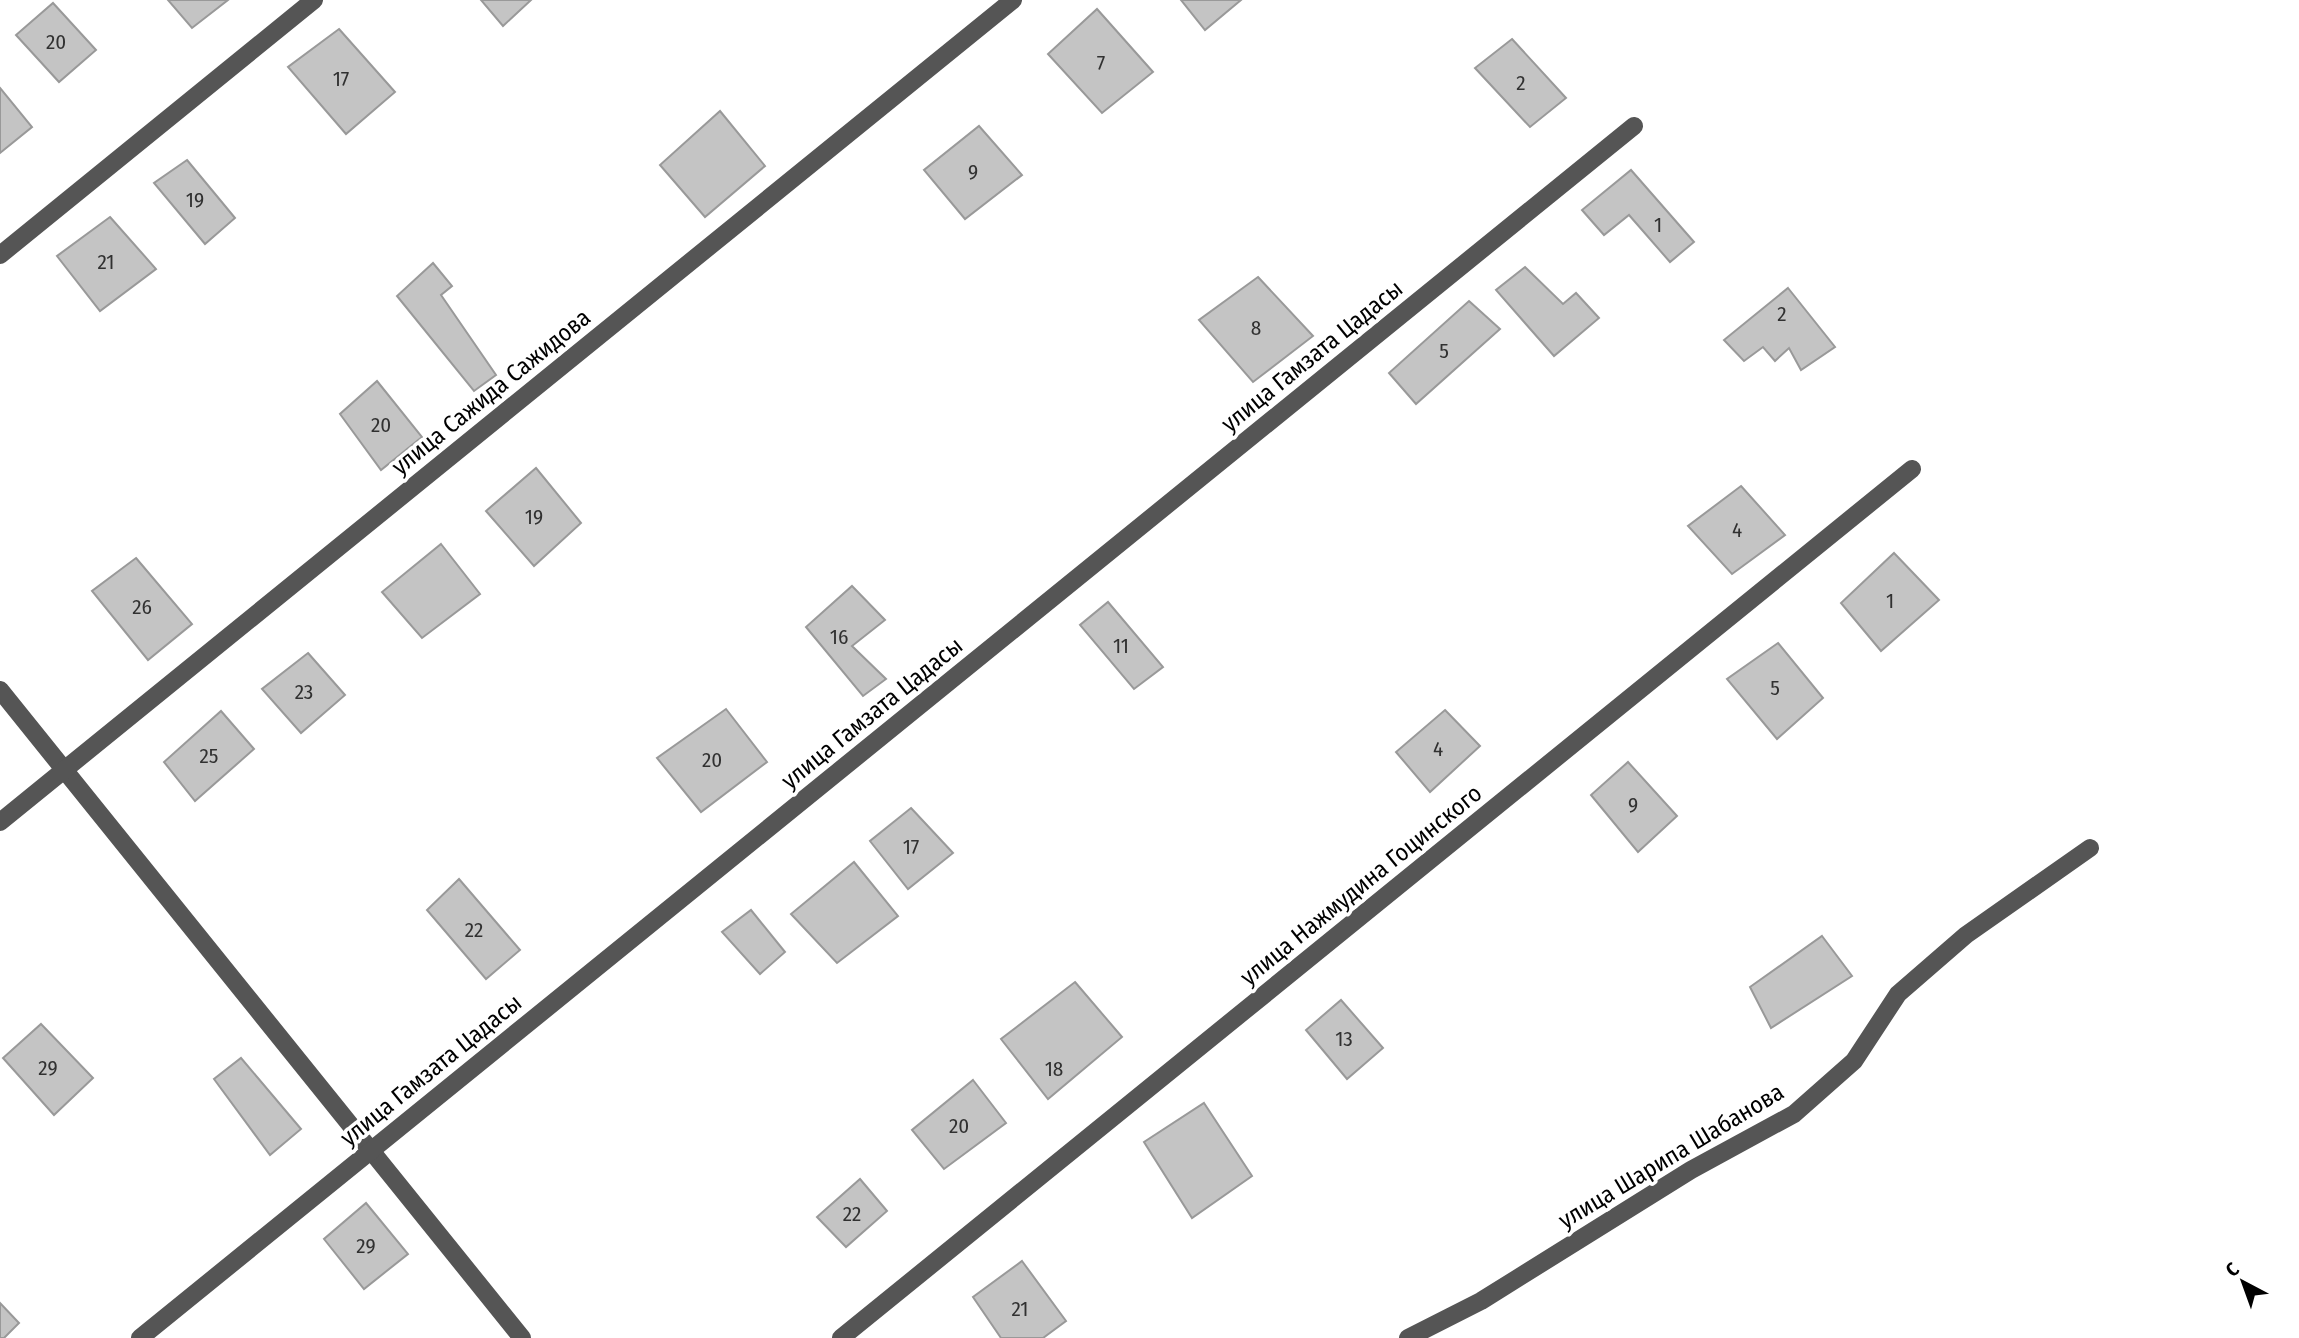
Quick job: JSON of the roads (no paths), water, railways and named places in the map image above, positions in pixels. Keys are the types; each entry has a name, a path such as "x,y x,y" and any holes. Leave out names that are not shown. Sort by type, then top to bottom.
{"street":[{"path":"0,255 314,0"},
{"name":"улица Сажида Сажидова","path":"0,822 1013,0"},
{"name":"улица Гамзата Цадасы","path":"140,1338 1634,126"},
{"name":"улица Нажмудина Гоцинского","path":"841,1338 1912,469"},
{"path":"0,690 522,1338"},
{"name":"улица Шарипа Шабанова","path":"1408,1338 1481,1301 1691,1170 1794,1114 1854,1061 1898,994 1966,935 2090,848"}]}
